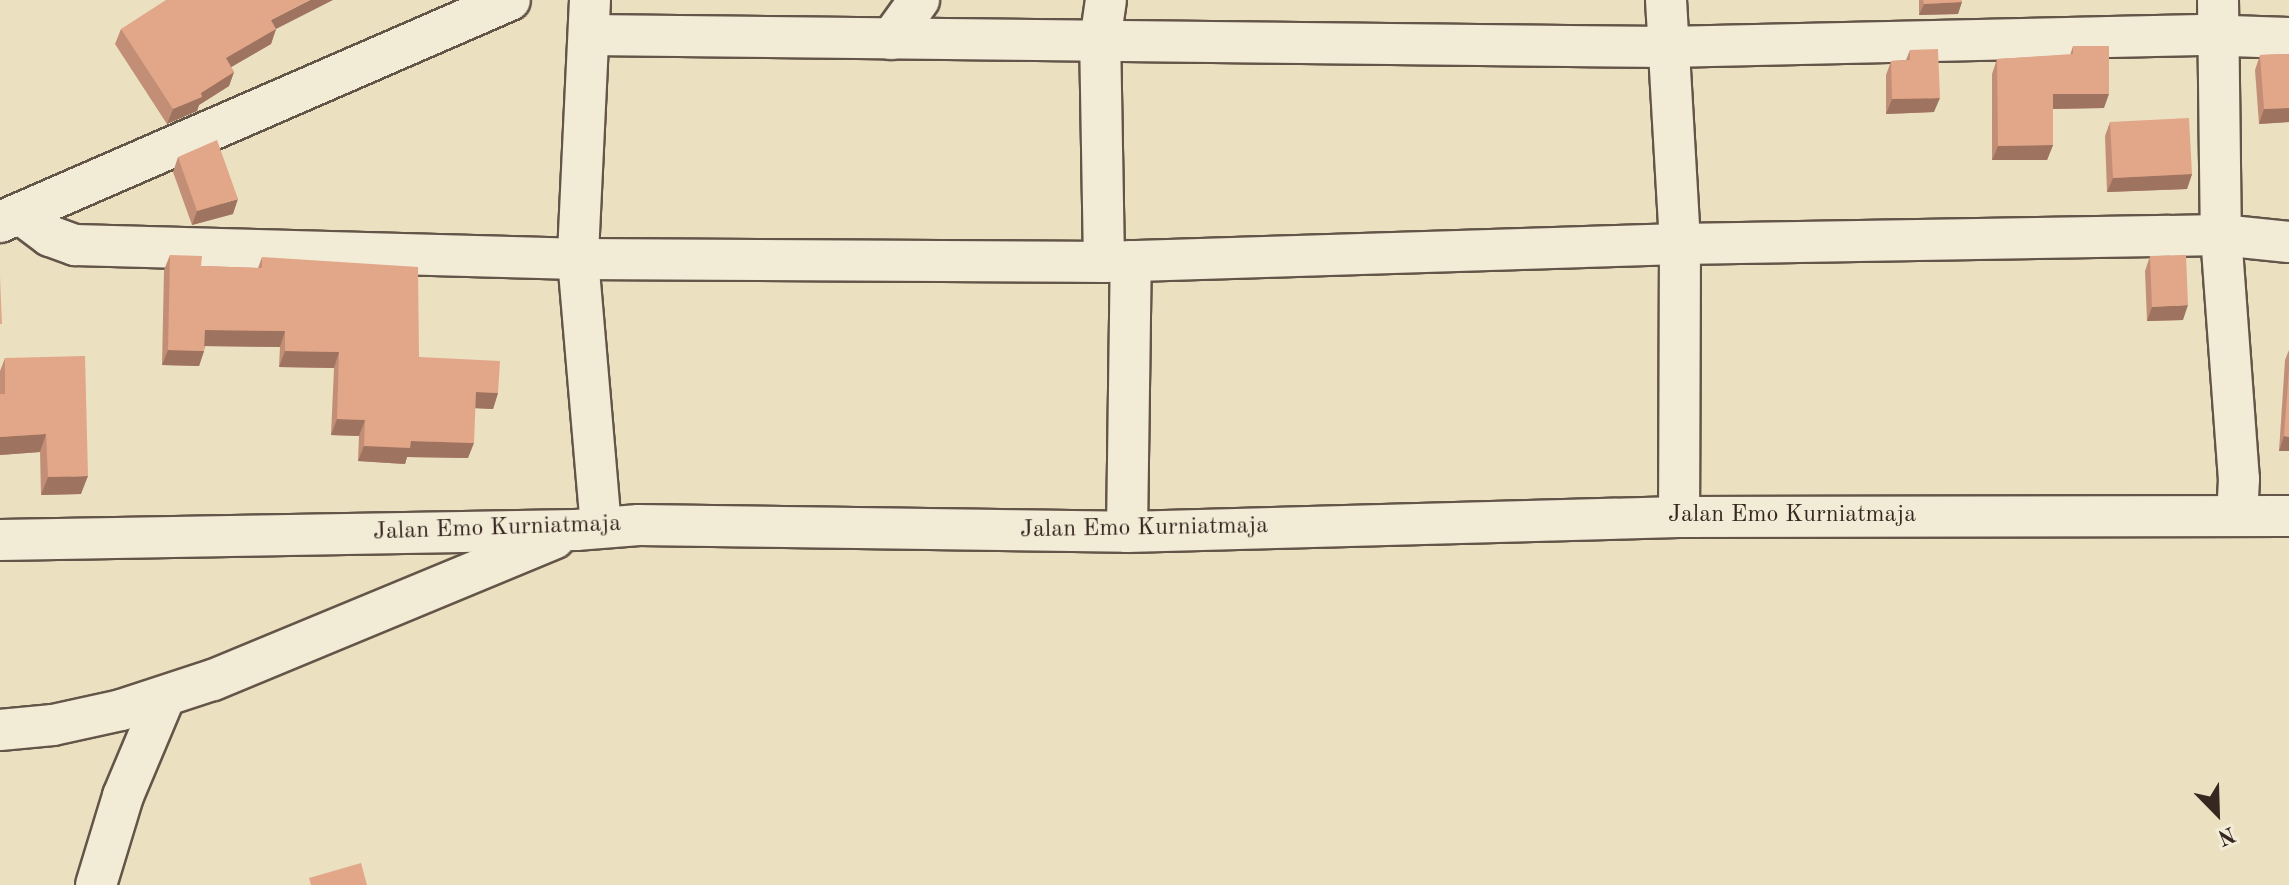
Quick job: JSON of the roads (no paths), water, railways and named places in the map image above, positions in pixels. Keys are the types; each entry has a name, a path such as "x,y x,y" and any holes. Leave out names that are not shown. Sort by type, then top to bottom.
{"street":[{"path":"11,218 456,10 510,0"},
{"path":"891,39 919,0"},
{"path":"1106,0 1100,41 1118,261 1127,532"},
{"path":"1666,0 1680,244 1679,517"},
{"path":"0,730 53,725 165,696 213,680 589,528 578,259 589,18 891,39 1667,47 2219,18 2289,38"},
{"path":"2219,18 2221,235 2239,479 2237,513"},
{"path":"11,218 75,245 578,259 1118,261 1680,244 2221,235 2289,242"},
{"name":"Jalan Emo Kurniatmaja","path":"0,540 639,525 1127,532 1679,517 2237,513 2289,516"},
{"path":"96,885 123,796 165,696"}]}
